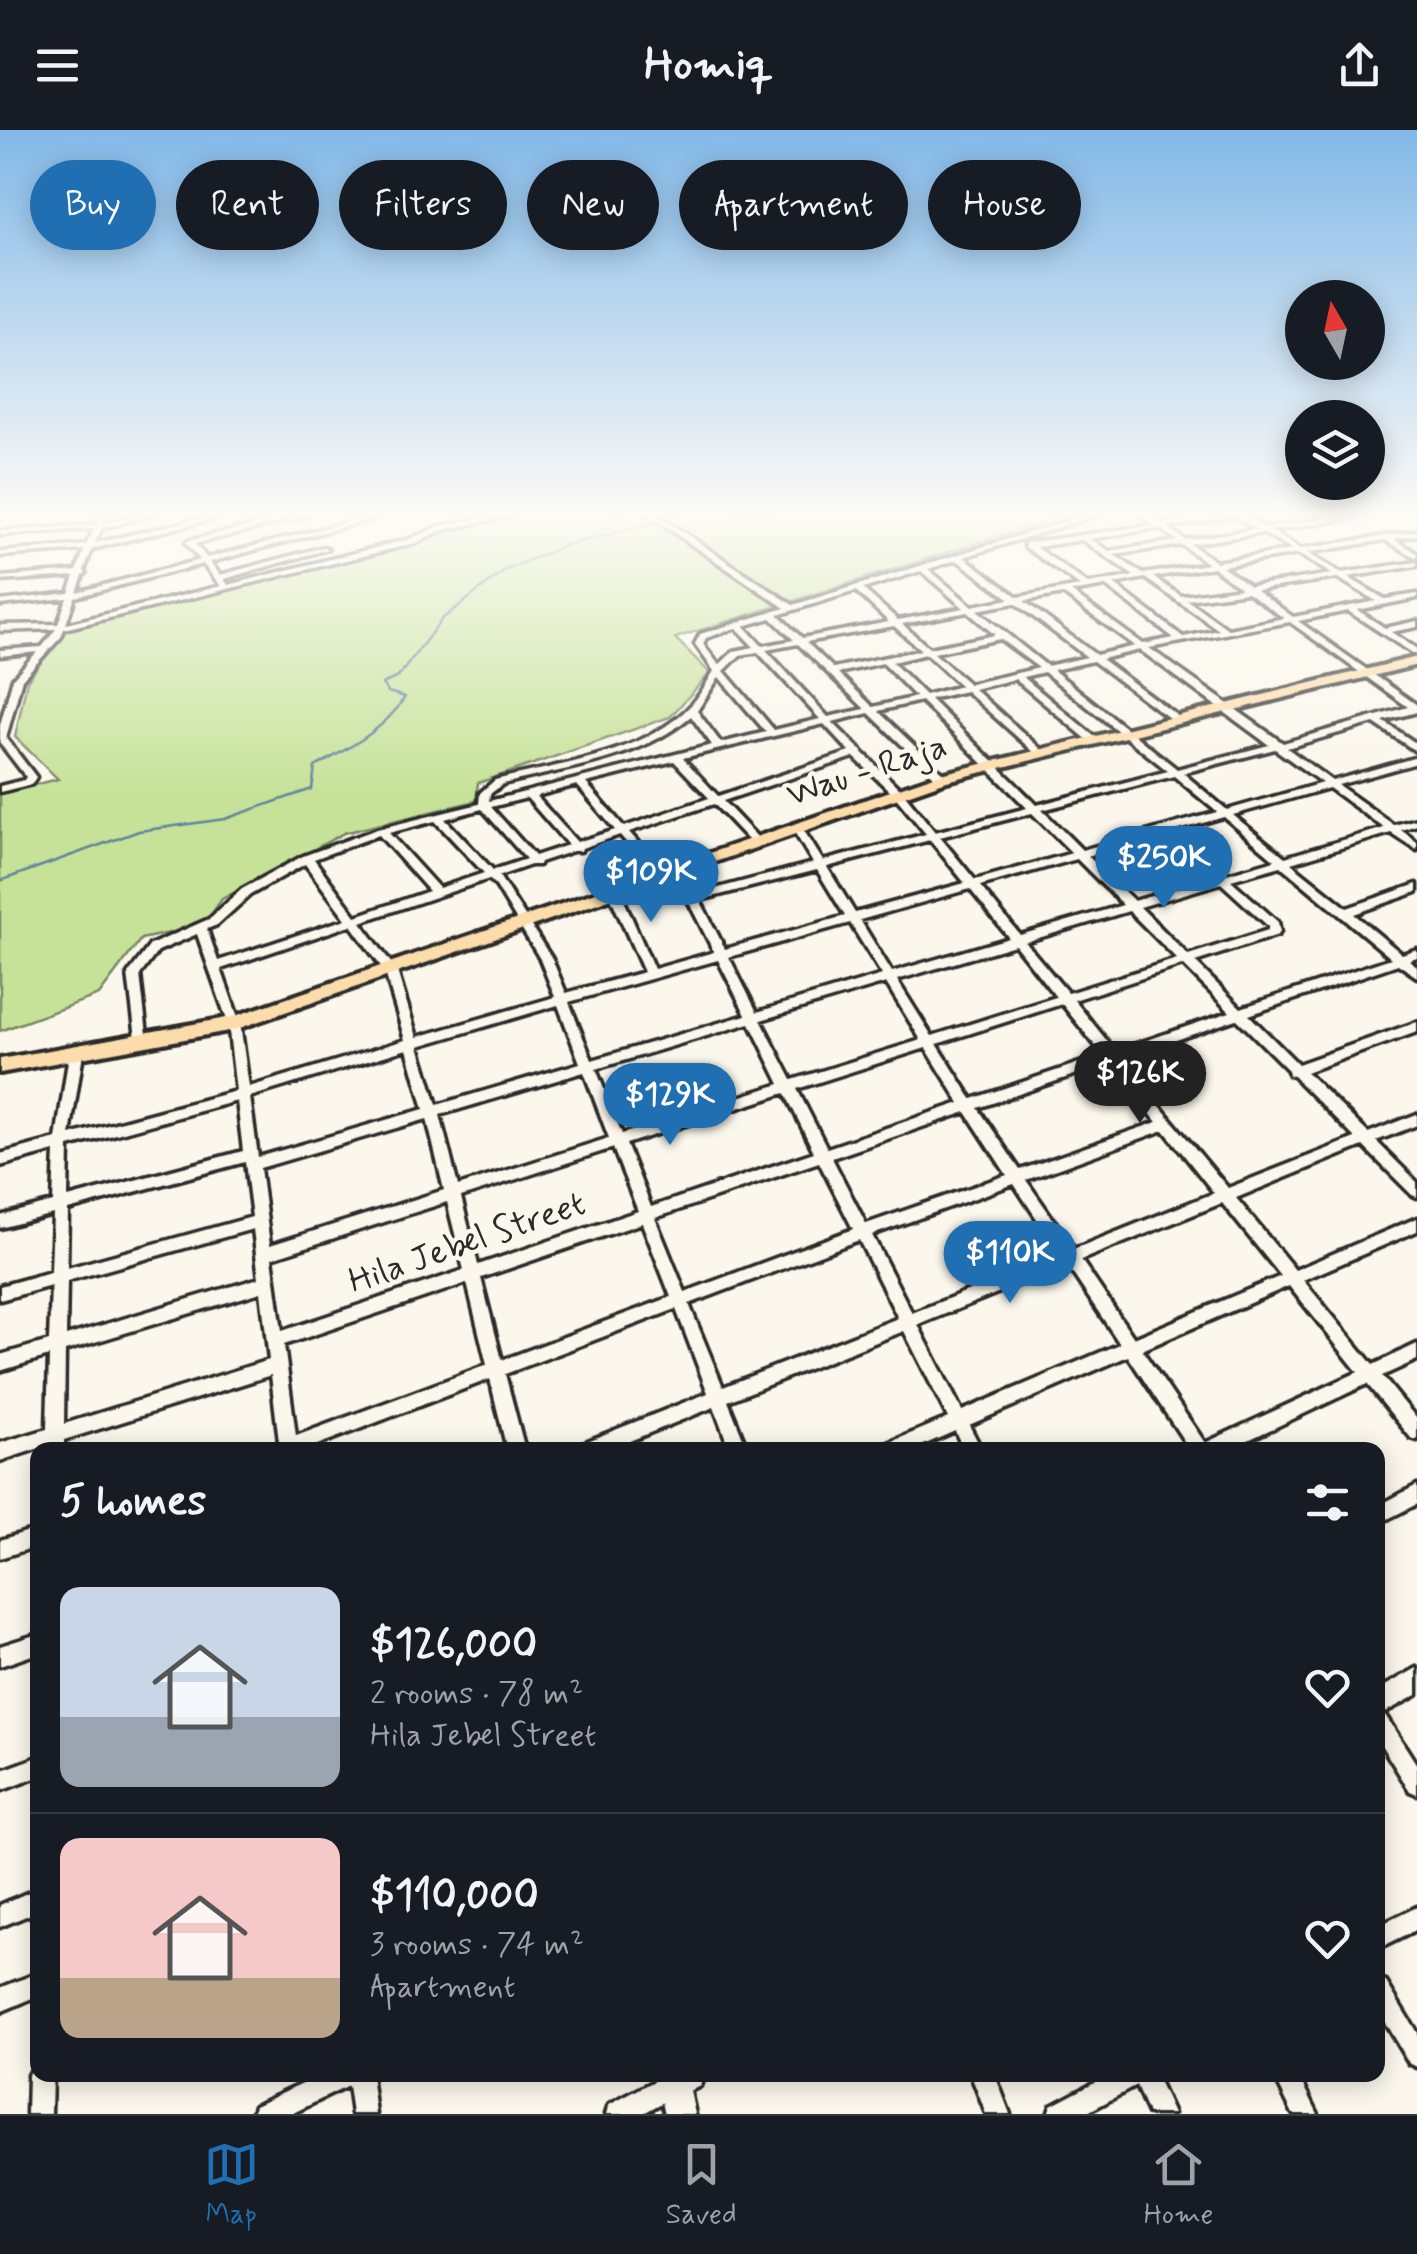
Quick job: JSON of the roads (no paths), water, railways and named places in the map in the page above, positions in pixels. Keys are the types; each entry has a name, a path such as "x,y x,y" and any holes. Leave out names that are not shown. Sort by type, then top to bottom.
{"main road":[{"name":"Wau - Raja","path":"0,1066 234,1023 942,778 1417,661"}],"street":[{"path":"0,789 28,782 31,774 0,738 18,678 58,635 69,608"},
{"path":"0,628 72,626 147,608"},
{"path":"772,734 698,640 790,608"},
{"path":"881,608 1039,752"},
{"path":"966,608 1125,730 1417,973"},
{"path":"534,863 484,805 485,793 499,782 614,751 675,724 692,711 719,671 738,652 989,608"},
{"path":"1027,608 1176,719"},
{"path":"1088,608 1417,847"},
{"path":"1140,608 1182,640"},
{"path":"1191,608 1227,632"},
{"path":"1271,608 1415,705"},
{"path":"142,1042 134,974 154,948 201,929 230,902 307,858 381,831 1093,658 1349,608 1417,653"},
{"path":"772,614 942,778"},
{"path":"738,624 856,753 898,792 1417,1432"},
{"path":"1384,631 1417,624"},
{"path":"834,671 1002,636"},
{"path":"0,652 44,650"},
{"path":"884,659 1417,1191"},
{"path":"1016,676 1092,739"},
{"path":"0,679 18,678"},
{"path":"695,898 1280,746 1376,720 1415,705"},
{"path":"692,711 718,747"},
{"path":"1376,720 1417,749"},
{"path":"214,966 493,877 856,753"},
{"path":"676,758 756,842"},
{"path":"0,1160 1417,760"},
{"path":"0,779 20,785"},
{"path":"580,782 660,875"},
{"path":"529,794 576,849"},
{"path":"437,817 493,877 527,924 563,1000 736,1442"},
{"path":"0,1222 432,1112 1417,822"},
{"path":"797,828 967,1103 1195,1442"},
{"path":"381,831 438,894"},
{"path":"307,858 392,971 432,1112 514,1442"},
{"path":"678,869 969,1442"},
{"path":"264,1254 1276,929 1222,878"},
{"path":"1345,913 1417,888"},
{"path":"614,891 651,975"},
{"path":"201,929 234,1023 285,1442"},
{"name":"Hila Jebel Street","path":"274,1341 1417,953"},
{"path":"1294,1072 1417,1027"},
{"path":"76,1054 62,1144 56,1442 278,1365"},
{"path":"606,1442 1417,1119"},
{"path":"305,1442 863,1232 1166,1124"},
{"path":"0,1293 259,1221"},
{"path":"910,1442 1417,1224"},
{"path":"0,1363 267,1283"},
{"path":"1225,1442 1417,1352"},
{"path":"0,1452 30,1447"},
{"path":"1385,1510 1417,1494"},
{"path":"0,1549 30,1540"},
{"path":"0,1656 30,1646"},
{"path":"1385,1700 1417,1681"},
{"path":"1385,1733 1417,1784"},
{"path":"0,1781 30,1770"},
{"path":"0,1916 30,1903"},
{"path":"1385,1934 1417,1918"},
{"path":"0,2000 30,1987"},
{"path":"1385,2002 1417,2055"},
{"path":"38,2114 40,2082"},
{"path":"264,2114 331,2082"},
{"path":"361,2082 364,2114"},
{"path":"985,2082 998,2114"},
{"path":"1060,2114 1119,2082"},
{"path":"1146,2082 1161,2114"},
{"path":"1290,2082 1306,2114"},
{"path":"618,2114 678,2087"}],"waterway":[{"path":"0,881 139,831 225,819 312,789 315,767 376,729 396,709 405,697 388,692 382,684 398,677 442,619 457,608"}]}
